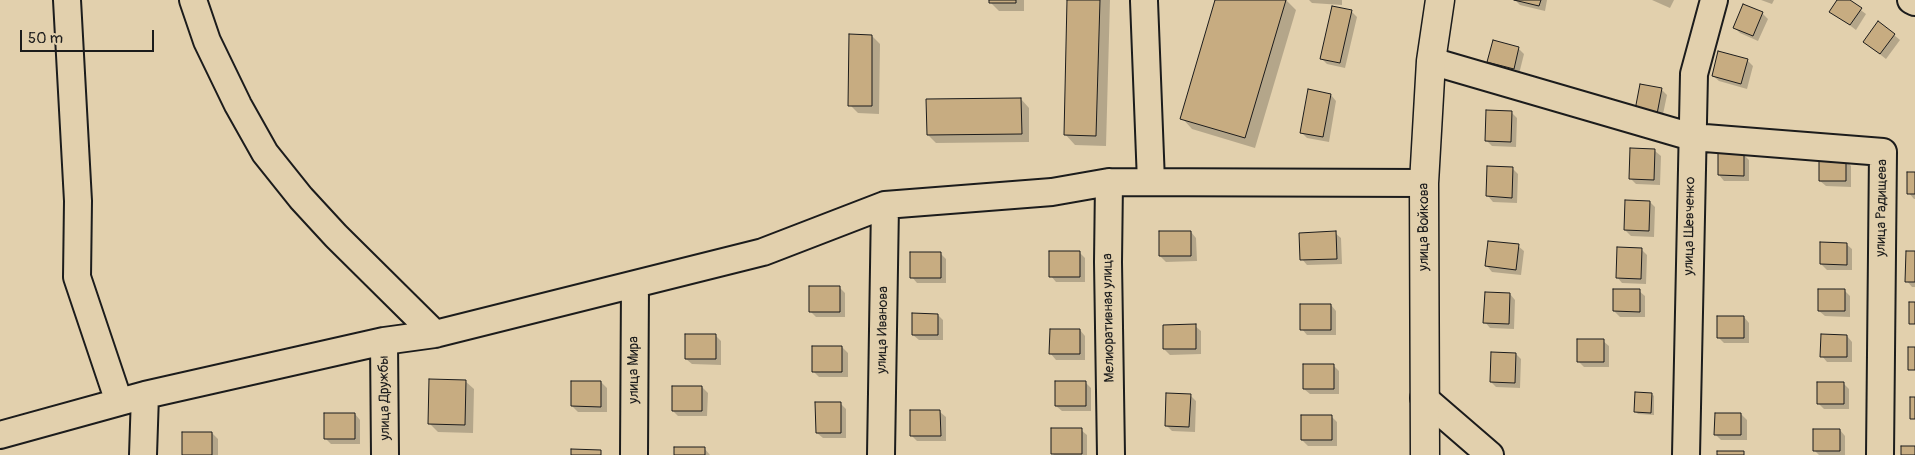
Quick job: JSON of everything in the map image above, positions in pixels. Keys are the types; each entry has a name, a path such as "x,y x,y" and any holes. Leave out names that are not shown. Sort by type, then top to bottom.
{"main road":[{"name":"улица Войкова","path":"1425,455 1424,183 1431,61 1440,0"}],"street":[{"path":"67,0 78,201 77,276 119,402"},
{"path":"193,0 207,41 222,73 265,153 324,224 435,334"},
{"name":"улица Шевченко","path":"1686,455 1694,74 1714,0"},
{"path":"1911,0 1915,2"},
{"path":"1144,1 1151,182"},
{"path":"1431,61 1692,137"},
{"name":"улица Радищева","path":"1692,137 1883,152 1880,455"},
{"path":"0,436 145,395 384,341 435,334 763,252 885,206 1052,192 1109,182 1424,183"},
{"name":"Мелиоративная улица","path":"1109,182 1108,262 1111,455"},
{"name":"улица Иванова","path":"881,455 885,206"},
{"name":"улица Мира","path":"634,285 634,455"},
{"name":"улица Дружбы","path":"384,341 385,455"},
{"path":"143,455 145,395"},
{"path":"1424,398 1490,455"}],"building":[{"path":"989,0 1016,0 1016,3 989,3"},
{"path":"1067,0 1100,0 1096,136 1064,135"},
{"path":"1215,0 1286,0 1245,138 1180,119"},
{"path":"1514,0 1541,0 1539,6"},
{"path":"1837,0 1850,0 1862,8 1850,25 1829,12"},
{"path":"1743,4 1763,12 1753,36 1733,28"},
{"path":"1332,6 1352,10 1340,63 1320,59"},
{"path":"1878,21 1895,34 1880,54 1863,42"},
{"path":"849,34 872,35 872,106 848,106"},
{"path":"1493,40 1519,47 1514,69 1487,62"},
{"path":"1718,51 1748,59 1741,84 1712,76"},
{"path":"1640,84 1662,88 1657,114 1635,110"},
{"path":"1308,89 1331,94 1323,137 1300,133"},
{"path":"1021,98 1022,134 927,135 926,99"},
{"path":"1486,110 1512,111 1511,142 1485,141"},
{"path":"1630,148 1655,149 1654,180 1629,179"},
{"path":"1718,153 1744,153 1744,176 1718,175"},
{"path":"1819,159 1846,159 1846,181 1819,181"},
{"path":"1487,166 1513,167 1512,198 1486,196"},
{"path":"1907,172 1915,172 1915,194 1907,194"},
{"path":"1625,200 1650,201 1649,231 1624,230"},
{"path":"1159,231 1191,231 1191,256 1159,256"},
{"path":"1336,231 1337,259 1300,260 1299,233"},
{"path":"1488,241 1519,244 1516,270 1485,266"},
{"path":"1820,242 1847,243 1847,265 1820,264"},
{"path":"1617,247 1642,248 1641,279 1616,278"},
{"path":"1049,251 1080,251 1080,277 1049,277"},
{"path":"1906,251 1915,251 1915,282 1905,282"},
{"path":"910,252 941,252 941,278 910,278"},
{"path":"809,286 840,286 840,312 809,312"},
{"path":"1613,289 1640,289 1640,312 1613,311"},
{"path":"1818,289 1845,289 1845,311 1818,311"},
{"path":"1485,292 1510,293 1509,324 1483,323"},
{"path":"1909,302 1915,302 1915,324 1909,324"},
{"path":"1300,304 1331,304 1331,330 1300,330"},
{"path":"912,313 938,314 938,335 912,335"},
{"path":"1717,316 1744,316 1744,338 1717,338"},
{"path":"1196,324 1196,349 1163,349 1163,325"},
{"path":"1050,329 1080,329 1080,354 1049,354"},
{"path":"685,334 716,334 716,359 685,359"},
{"path":"1821,334 1847,335 1847,357 1820,357"},
{"path":"1577,339 1604,339 1604,362 1577,362"},
{"path":"812,346 842,346 842,372 812,372"},
{"path":"1908,347 1915,347 1915,370 1908,370"},
{"path":"1491,352 1516,353 1515,383 1490,382"},
{"path":"1303,364 1334,364 1334,389 1303,389"},
{"path":"429,379 466,380 465,425 428,424"},
{"path":"571,381 601,381 601,407 571,406"},
{"path":"1055,381 1086,381 1086,406 1055,406"},
{"path":"1817,382 1844,382 1844,404 1817,404"},
{"path":"672,386 702,386 702,411 672,411"},
{"path":"1635,392 1652,393 1651,413 1634,412"},
{"path":"1166,393 1191,394 1189,427 1165,426"},
{"path":"1910,397 1915,397 1915,419 1910,419"},
{"path":"815,402 841,402 841,433 816,433"},
{"path":"910,410 940,410 941,436 910,436"},
{"path":"324,413 355,413 355,439 324,439"},
{"path":"1715,413 1741,413 1741,435 1714,435"},
{"path":"1301,415 1332,415 1332,440 1301,440"},
{"path":"1051,428 1082,428 1082,454 1051,454"},
{"path":"1813,429 1840,429 1840,451 1813,451"},
{"path":"182,432 212,432 212,455 182,455"},
{"path":"1901,446 1915,446 1915,455 1901,455"},
{"path":"674,447 705,447 705,455 674,455"},
{"path":"571,449 601,450 601,455 571,455"},
{"path":"1717,451 1744,451 1744,455 1717,455"}]}
